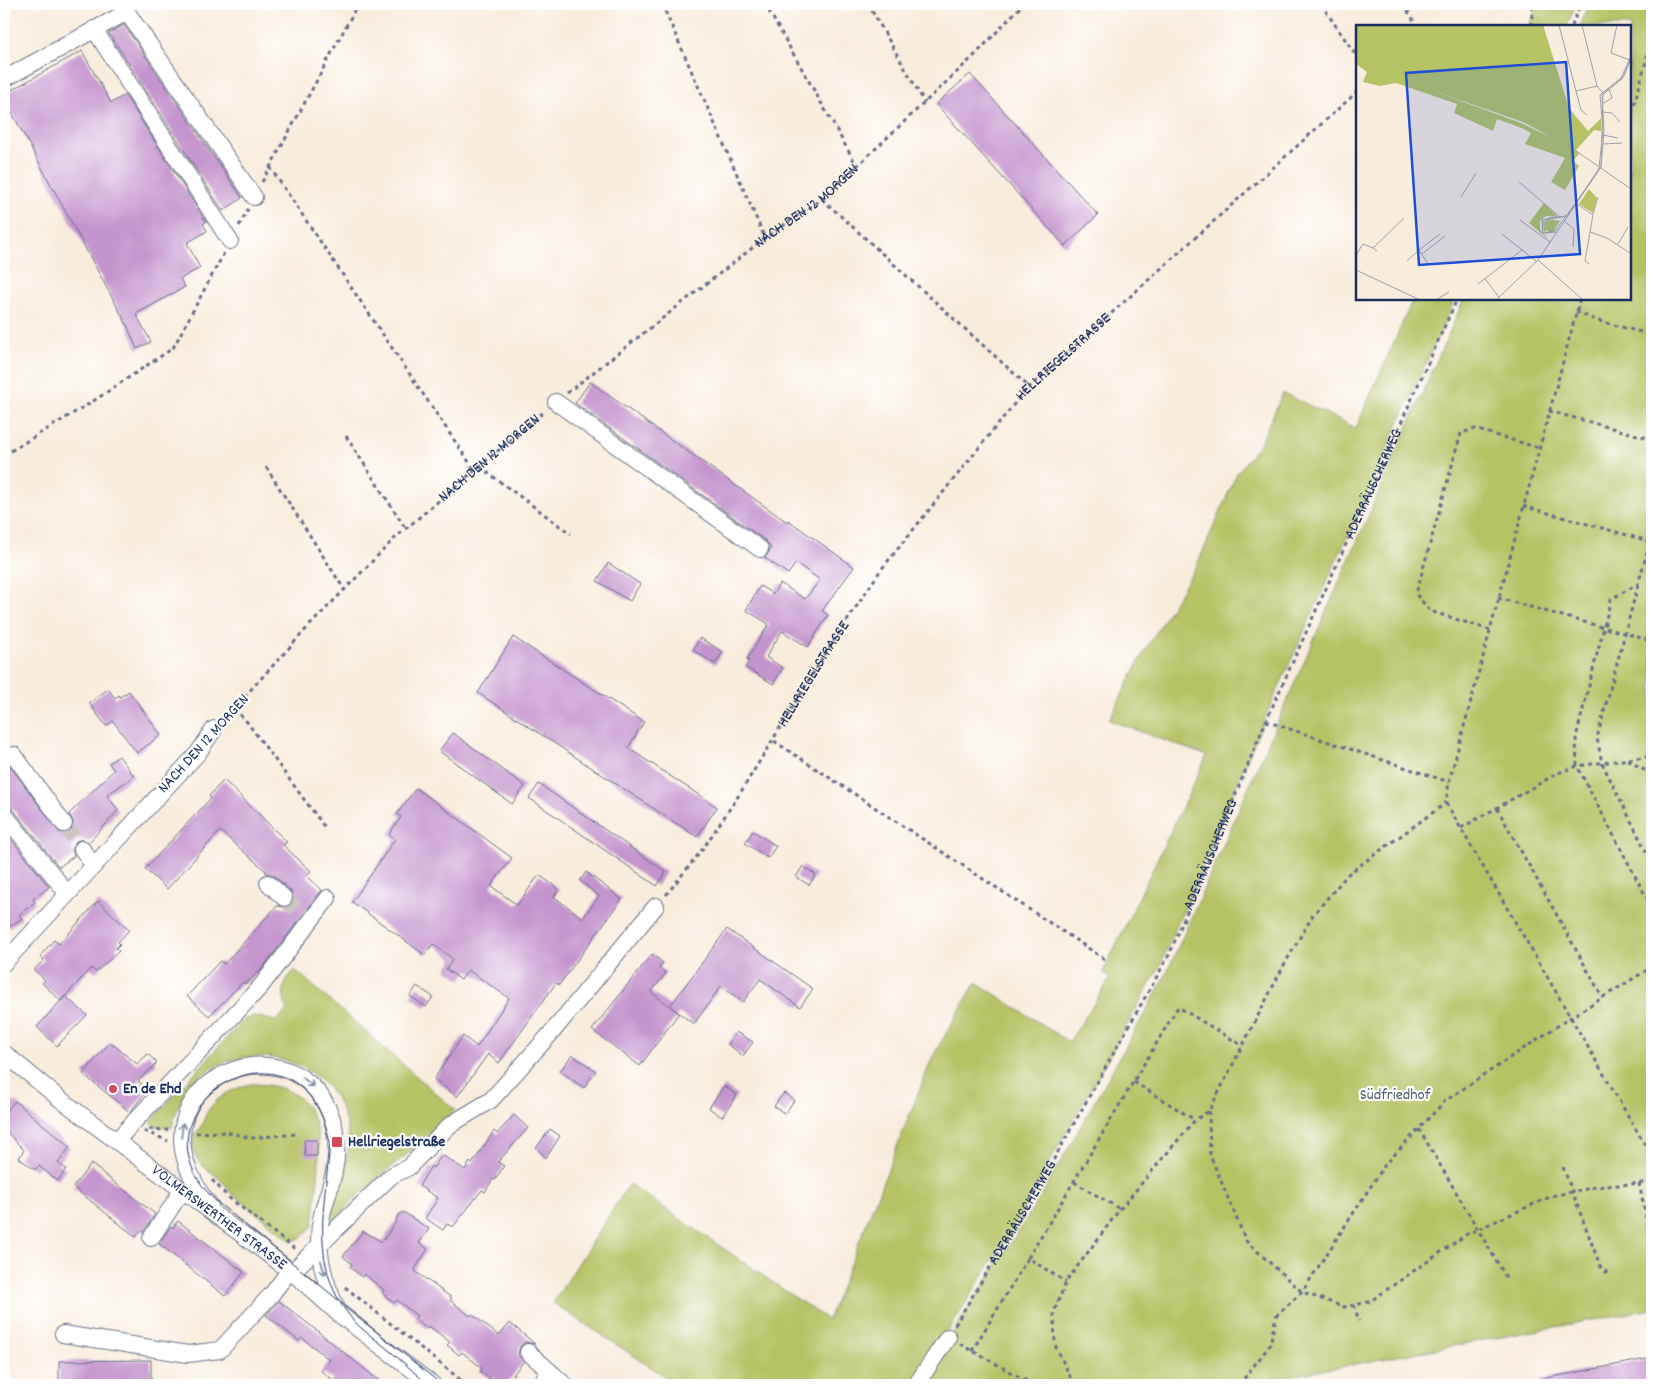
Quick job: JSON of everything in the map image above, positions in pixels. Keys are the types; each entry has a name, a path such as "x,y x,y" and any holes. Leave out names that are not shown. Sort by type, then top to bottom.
{"street":[{"path":"4,79 94,29 124,8 254,197"},
{"path":"94,29 230,241"},
{"path":"556,402 760,549"},
{"name":"NACH DEN 12 MORGEN","path":"4,963 92,865 198,753 214,729"},
{"path":"14,755 64,824"},
{"path":"4,814 67,893"},
{"path":"82,849 92,865"},
{"path":"268,883 284,898"},
{"path":"116,1141 260,986 308,920 328,898"},
{"path":"63,1334 188,1354 220,1350 291,1271 391,1176 409,1167 450,1125 491,1100 553,1032 656,906"},
{"name":"VOLMERSWERTHER STRASSE","path":"4,1053 116,1141 291,1271 340,1315 433,1385"},
{"path":"234,1229 202,1198 186,1165 181,1142 177,1137 190,1104 202,1089 230,1072 246,1067 275,1067 299,1075 319,1093 331,1114 335,1126 336,1153 334,1173 320,1218 319,1244 320,1261 340,1315"},
{"path":"151,1238 182,1191"},
{"path":"916,1385 948,1337"},
{"path":"528,1352 565,1385"},
{"path":"540,1385 550,1372"}],"path":[{"path":"4,455 92,402 173,348 358,4"},
{"path":"662,4 764,238"},
{"path":"765,4 857,166"},
{"path":"868,4 925,103"},
{"name":"NACH DEN 12 MORGEN","path":"214,729 344,589 406,529 556,402 764,238 822,199 975,55 1023,4"},
{"path":"1321,4 1356,56"},
{"path":"1402,4 1413,19 1414,25"},
{"path":"1532,4 1532,25"},
{"path":"1572,25 1580,4"},
{"path":"1631,116 1652,39"},
{"name":"HELLRIEGELSTRASSE","path":"656,906 702,850 774,741 825,654 880,572 1029,388 1356,93"},
{"path":"270,167 475,471"},
{"path":"822,199 1029,388"},
{"name":"ADERRÄUSCHERWEG","path":"948,1337 1038,1189 1169,955 1266,721 1458,300"},
{"path":"1580,300 1538,448 1449,782 1446,803 1652,1157"},
{"path":"1576,312 1599,321 1652,336"},
{"path":"1549,411 1652,440"},
{"path":"1490,630 1430,611 1416,594 1461,433 1475,429 1538,448"},
{"path":"346,436 406,529"},
{"path":"480,466 570,534"},
{"path":"266,468 344,589"},
{"path":"1523,506 1652,542"},
{"path":"1652,536 1597,738 1602,763 1652,863"},
{"path":"1638,584 1612,599 1576,736 1577,766 1652,908"},
{"path":"1498,598 1652,641"},
{"path":"234,709 247,722 326,829"},
{"path":"1266,721 1449,782"},
{"path":"774,741 1106,960"},
{"path":"1461,828 1558,773 1577,766 1652,756"},
{"path":"1628,760 1652,775"},
{"path":"1446,803 1348,874 1313,915 1284,965 1209,1111 1210,1155 1246,1241 1302,1292 1344,1307 1370,1302 1468,1234 1552,1196 1596,1187 1652,1182"},
{"path":"1497,808 1603,998"},
{"path":"1239,1385 1270,1345 1276,1316 1302,1292 1384,1166 1444,1101 1571,1017 1652,967"},
{"path":"972,1352 1178,1008 1243,1046"},
{"path":"1134,1082 1195,1120"},
{"path":"1074,1385 1055,1345 1054,1312 1066,1282 1120,1209 1195,1120 1209,1111"},
{"path":"177,1137 155,1128 144,1131 177,1137 226,1132 251,1138 296,1134"},
{"path":"1419,1129 1507,1279"},
{"path":"1563,1167 1601,1268 1610,1275"},
{"path":"210,1178 228,1197 301,1254"},
{"path":"1074,1182 1120,1209"},
{"path":"1639,1183 1650,1237"},
{"path":"1028,1258 1066,1282"},
{"path":"339,1283 467,1385"},
{"path":"1354,1305 1359,1321"},
{"path":"948,1337 1034,1385"}],"green space":[{"path":"1538,4 1576,4 1567,25 1529,25"},
{"name":"Südfriedhof","path":"1590,4 1652,4 1652,1309 1253,1383 1253,1385 919,1385 1043,1193 1165,977 1464,300 1631,300 1631,25 1580,25"},
{"path":"1413,300 1455,300 1264,720 1160,966 1014,1225 946,1335 911,1385 678,1385 553,1303 629,1184 828,1320 933,1056 976,982 1069,1042 1110,979 1103,972 1207,756 1109,720 1144,652 1197,565 1237,473 1260,444 1283,393 1356,428"},
{"path":"295,970 455,1110 412,1150 354,1199 328,1227 346,1162 348,1136 346,1123 333,1094 311,1073 285,1060 256,1056 228,1061 202,1075 183,1097 172,1128 154,1126 150,1122 243,1020 254,1016 276,1021 287,1010 283,993 285,983"},
{"path":"250,1084 279,1087 299,1097 311,1113 317,1132 319,1155 318,1179 313,1226 299,1239 291,1241 230,1192 225,1184 198,1161 194,1154 192,1145 194,1134 203,1123 212,1105 226,1093"}],"building":[{"path":"124,25 242,198 223,211 109,33"},
{"path":"82,51 111,103 125,95 206,222 203,224 207,231 187,243 200,268 180,279 185,287 136,314 151,342 137,349 127,325 4,98 4,94"},
{"path":"970,74 1098,215 1065,246 936,104"},
{"path":"590,382 787,522 788,520 854,567 822,611 828,615 808,647 782,631 766,657 783,668 773,684 745,667 749,661 747,659 769,624 746,610 760,586 773,594 780,583 805,599 820,580 796,563 788,574 765,558 771,548 766,541 575,403"},
{"path":"608,563 640,584 630,601 597,581"},
{"path":"513,637 644,722 628,748 717,807 697,837 478,693"},
{"path":"700,638 723,652 715,664 693,650"},
{"path":"108,689 115,698 129,691 161,735 137,753 113,721 106,726 89,703"},
{"path":"453,733 525,786 512,804 439,751"},
{"path":"4,753 6,761 60,833 70,832 74,823 69,814 114,770 109,763 119,756 134,776 107,795 118,810 89,842 82,839 76,841 72,849 74,856 59,867 12,808 4,804"},
{"path":"224,780 287,842 283,845 311,871 307,876 322,890 261,970 245,984 243,982 209,1016 187,996 220,961 224,964 277,906 287,907 294,900 291,891 275,876 266,873 220,831 167,889 145,869 211,798 209,796"},
{"path":"539,784 666,872 657,886 529,798"},
{"path":"416,788 512,858 491,886 517,905 539,875 559,889 554,897 583,918 599,896 580,881 586,872 622,899 559,985 556,983 499,1063 488,1054 457,1097 434,1079 463,1036 477,1047 509,998 468,970 461,980 446,969 453,959 433,944 425,955 352,902 395,839 389,834 401,817 397,814"},
{"path":"4,830 49,887 33,899 35,902 19,915 22,918 4,931"},
{"path":"753,831 776,846 768,858 745,843"},
{"path":"803,866 816,875 809,885 796,877"},
{"path":"98,901 129,930 118,942 120,944 116,948 119,951 96,972 91,968 61,1001 42,983 45,980 34,970 44,960 40,956 54,940 59,944"},
{"path":"727,929 813,989 800,1007 760,979 743,1002 721,986 694,1024 670,1006"},
{"path":"652,954 663,963 659,968 666,973 651,992 679,1013 640,1066 592,1030"},
{"path":"417,986 433,997 426,1007 410,996"},
{"path":"65,996 87,1015 57,1046 37,1027"},
{"path":"736,1032 753,1042 743,1056 728,1044"},
{"path":"110,1042 137,1064 148,1054 157,1063 138,1081 142,1084 139,1089 145,1093 130,1112 83,1074"},
{"path":"572,1055 596,1071 584,1088 560,1071"},
{"path":"724,1086 737,1095 722,1117 709,1108"},
{"path":"784,1093 794,1100 785,1114 774,1106"},
{"path":"15,1101 70,1147 58,1163 66,1169 58,1181 39,1166 35,1170 19,1158 24,1150 4,1129 4,1114"},
{"path":"514,1115 528,1128 498,1162 504,1166 485,1192 482,1190 453,1227 447,1224 443,1230 425,1218 438,1198 419,1186 431,1166 433,1168 442,1155 465,1170 470,1162 472,1164 494,1131 497,1134"},
{"path":"550,1129 560,1136 546,1158 536,1148"},
{"path":"304,1140 317,1140 317,1156 305,1156"},
{"path":"91,1164 155,1214 143,1232 141,1230 136,1237 73,1187"},
{"path":"403,1212 429,1229 419,1243 428,1249 415,1269 416,1272 452,1298 450,1300 470,1316 472,1314 499,1336 510,1323 535,1344 525,1342 520,1346 518,1355 524,1361 505,1385 494,1378 492,1381 480,1371 482,1368 462,1352 459,1355 447,1345 450,1342 429,1326 427,1329 414,1319 417,1316 397,1300 394,1303 382,1293 384,1290 364,1274 362,1277 350,1267 352,1264 343,1256 363,1231 382,1242 398,1215"},
{"path":"178,1221 244,1272 225,1296 159,1244 171,1226 173,1228"},
{"path":"279,1301 384,1385 328,1385 333,1380 321,1371 330,1360 302,1338 299,1341 266,1315"},
{"path":"1652,1358 1652,1385 1542,1385 1541,1379"},
{"path":"151,1360 151,1385 59,1385 59,1361"}],"tunnel":[{"path":"64,824 82,849"},
{"path":"284,898 306,918"}],"tram line":[{"path":"428,1385 353,1320 339,1300 330,1279 323,1235 323,1213 330,1143 313,1100 286,1078 255,1073 225,1083 201,1104 188,1133 192,1167 217,1202 331,1294 339,1301 442,1385"}],"place":[{"name":"En de Ehd","path":"113,1089"},
{"name":"Hellriegelstraße","path":"337,1142"}]}
